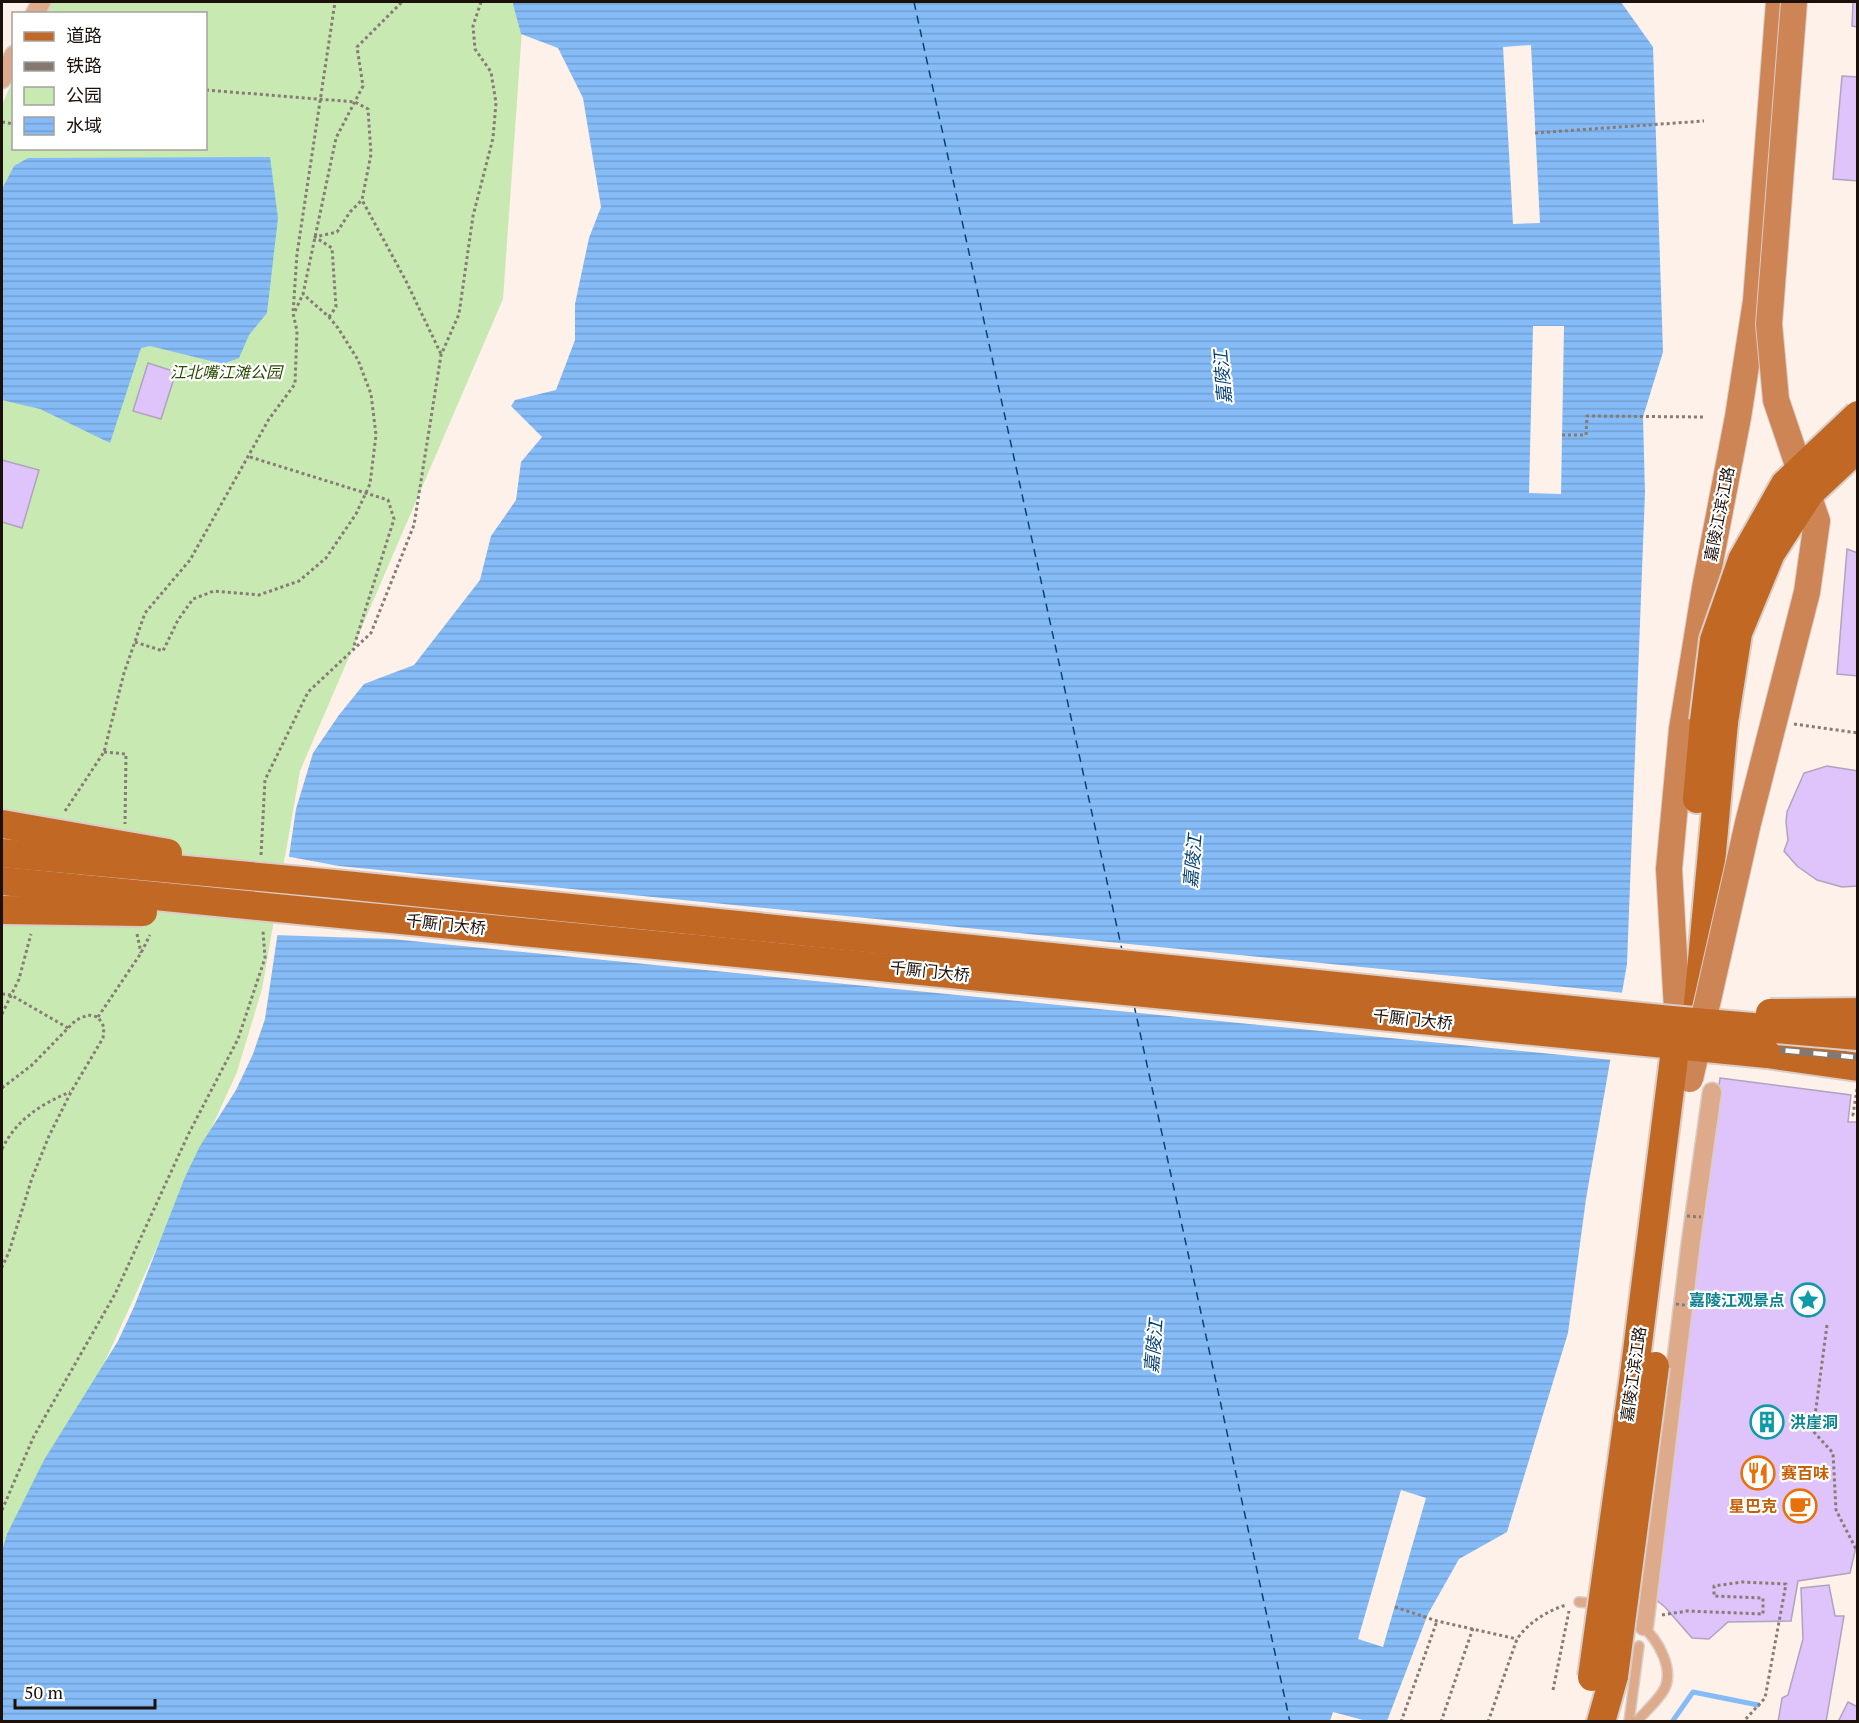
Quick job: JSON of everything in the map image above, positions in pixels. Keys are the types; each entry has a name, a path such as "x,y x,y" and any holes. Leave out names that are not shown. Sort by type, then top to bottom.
{"main road":[{"name":"嘉陵江滨江路","path":"1674,1023 1669,869 1682,729 1705,588 1738,417 1756,301 1779,2"},
{"name":"嘉陵江滨江路","path":"1581,1722 1603,1677 1701,1085 1748,824 1807,592 1817,521 1776,400 1768,324 1794,2"},
{"path":"1738,417 1757,394 1776,400"},
{"name":"嘉陵江滨江路","path":"1602,1722 1603,1677 1632,1386 1674,1023 1714,640 1742,560 1785,484 1857,415"},
{"name":"嘉陵江滨江路","path":"1701,1085 1724,722 1738,633 1771,553 1810,493 1857,448"},
{"path":"2,824 335,884"},
{"name":"千厮门大桥","path":"2,854 335,884 1674,1023 1857,1036"},
{"name":"千厮门大桥","path":"2,881 1679,1045 1857,1066"},
{"path":"2,910 333,913"},
{"path":"1674,1023 1788,1012 1857,1012"}],"street":[{"path":"2,79 12,59"},
{"path":"1644,1622 1689,1252 1701,1085"}],"lane":[{"path":"1579,1602 1607,1604 1644,1622 1661,1652 1669,1675 1664,1691 1636,1722"},
{"path":"1629,1722 1639,1646"}],"path":[{"path":"63,815 104,752 124,673 145,613 190,560 250,457 269,419 295,384 297,331 293,314 297,254 335,2"},
{"path":"293,314 303,294 336,138 363,86 357,46 402,2"},
{"path":"261,859 265,780 308,692 371,633 414,525 441,355 459,314 473,216 493,138 496,103 491,72 475,49 472,26 482,2"},
{"path":"207,90 355,102 368,109 371,154 362,200 350,212 337,232 315,237"},
{"path":"1535,133 1704,121"},
{"path":"362,200 406,281 441,355"},
{"path":"315,237 332,248 336,307 329,317"},
{"path":"135,642 163,651 178,620 193,598 214,591 260,595 299,581 326,558 356,514 370,484 376,435 371,394 358,360 329,317 303,294"},
{"path":"1562,435 1586,435 1587,416 1705,417"},
{"path":"250,457 388,500 394,519 352,650"},
{"path":"1787,723 1857,732"},
{"path":"2,1510 34,1436 115,1294 188,1135 238,1039 265,958 262,925"},
{"path":"98,1017 152,932"},
{"path":"2,1014 19,979 31,933"},
{"path":"2,994 11,995 68,1028"},
{"path":"2,1088 32,1065 76,1020 88,1015 98,1017 104,1027 103,1038 71,1092 45,1146 2,1267"},
{"path":"1857,1086 1853,1115 1857,1115"},
{"path":"2,1149 24,1118 46,1102 71,1092"},
{"path":"1687,1216 1701,1217"},
{"path":"1676,1304 1692,1306"},
{"path":"1827,1325 1813,1431 1833,1453 1836,1510 1857,1553"},
{"path":"1644,1622 1687,1611 1762,1614 1763,1598 1714,1596 1714,1586 1742,1582 1786,1584 1765,1698 1743,1722"},
{"path":"1488,1722 1517,1639 1522,1632 1548,1611 1571,1604 1553,1690"},
{"path":"1395,1607 1437,1621 1517,1639"},
{"path":"1401,1722 1437,1621"},
{"path":"1441,1722 1473,1628"}],"green space":[{"name":"江北嘴江滩公园","path":"52,2 524,2 503,299 300,771 262,989 237,1072 2,1587 2,105 12,82 12,150 207,150 207,12 47,12"}],"water":[{"name":"嘉陵江","path":"514,2 1621,2 1653,47 1663,352 1643,417 1645,492 1627,964 1586,1199 1568,1333 1507,1532 1459,1559 1428,1614 1387,1721 2,1722 2,1551 7,1534 44,1460 118,1341 134,1307 185,1177 200,1146 236,1090 253,1054 265,1019 296,809 313,753 364,684 414,665 480,580 491,536 516,500 521,462 542,437 511,406 515,400 556,390 575,340 575,304 589,238 601,207 583,98 558,48 521,34"},
{"path":"270,157 278,218 267,313 249,335 239,358 223,364 150,346 141,348 110,443 40,409 2,400 2,189 14,166 28,158"}],"pier":[{"path":"1531,45 1540,223 1513,224 1503,47"},
{"path":"1533,326 1564,326 1561,494 1529,493"},
{"path":"285,856 339,866 1625,993 1613,1060 392,939 274,935"},
{"path":"1401,1490 1426,1498 1383,1647 1358,1639"},
{"path":"1333,1712 1363,1720 1330,1721"}],"building":[{"path":"1853,2 1858,2 1858,27 1852,26"},
{"path":"1842,76 1858,77 1858,181 1833,179"},
{"path":"148,363 176,372 161,419 133,411"},
{"path":"2,460 39,470 22,528 2,522"},
{"path":"1847,549 1858,553 1858,676 1837,674"},
{"path":"1827,766 1858,771 1858,886 1842,887 1817,880 1797,866 1784,851 1788,840 1787,812 1804,773"},
{"name":"洪崖洞","path":"1720,1078 1851,1095 1848,1122 1858,1122 1858,1538 1850,1573 1798,1581 1791,1621 1728,1622 1709,1639 1692,1638 1655,1599"},
{"path":"1829,1585 1835,1616 1844,1616 1826,1722 1778,1722 1782,1698 1788,1695 1803,1639 1801,1588"},
{"path":"1848,1702 1858,1707 1858,1722 1838,1722"}],"waterway":[{"path":"1672,1722 1693,1692 1758,1705"}],"ferry route":[{"path":"914,2 1122,950"},
{"path":"1134,1005 1290,1722"}],"railway":[{"path":"2,863 1855,1044"},
{"path":"2,876 1853,1057"}],"place":[{"name":"嘉陵江观景点","path":"1808,1300"},
{"name":"洪崖洞","path":"1767,1422"},
{"name":"赛百味","path":"1758,1473"},
{"name":"星巴克","path":"1800,1506"}]}
